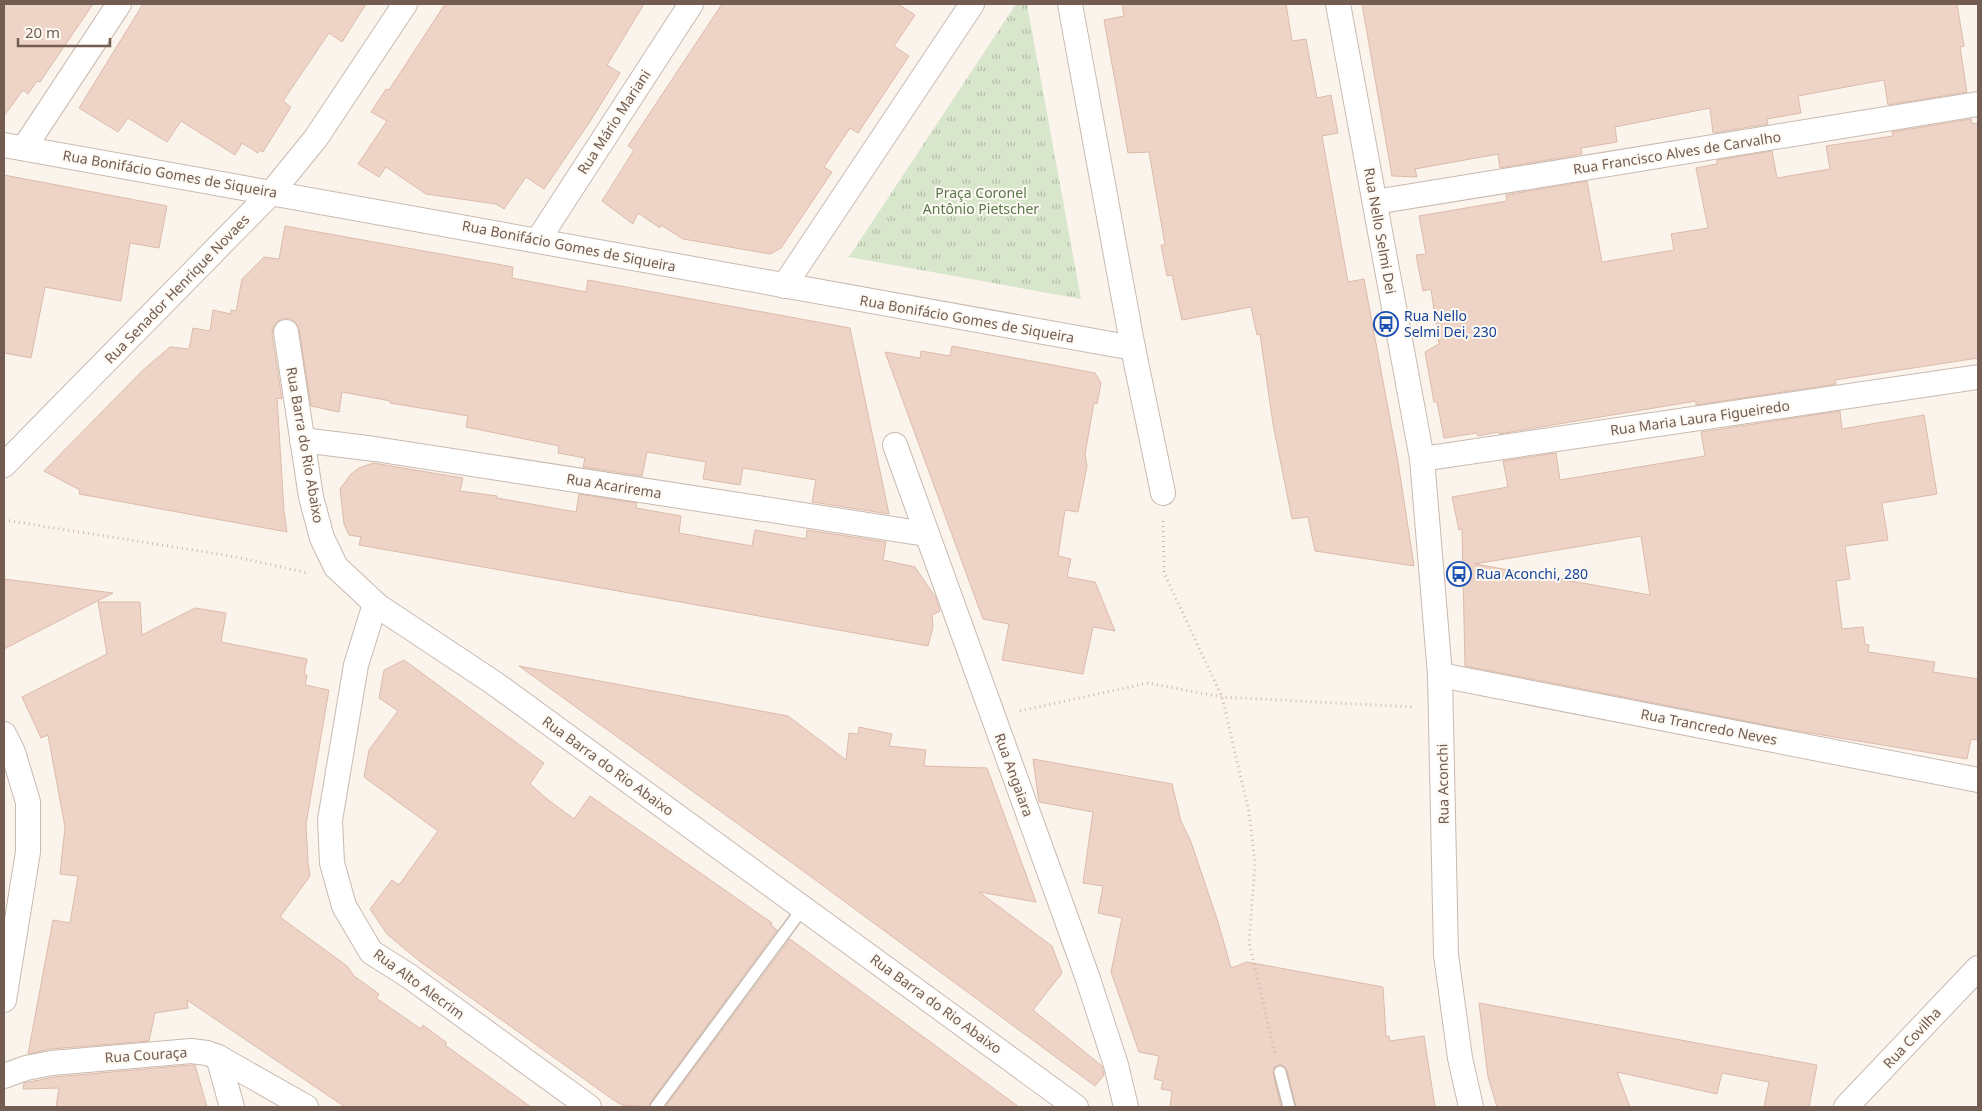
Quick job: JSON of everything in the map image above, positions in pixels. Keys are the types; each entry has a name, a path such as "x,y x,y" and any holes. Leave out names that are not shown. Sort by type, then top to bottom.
{"street":[{"path":"14,147 119,4"},
{"name":"Rua Senador Henrique Novaes","path":"4,465 272,192 316,138 405,4"},
{"name":"Rua Mário Mariani","path":"538,240 691,4"},
{"path":"784,286 972,4"},
{"path":"1070,4 1133,348 1163,493"},
{"name":"Rua Nello Selmi Dei","path":"1338,4 1422,458"},
{"name":"Rua Francisco Alves de Carvalho","path":"1375,202 1978,104"},
{"name":"Rua Bonifácio Gomes de Siqueira","path":"14,147 1133,348"},
{"name":"Rua Barra do Rio Abaixo","path":"286,332 311,497 322,538 336,567 375,604 494,683 1076,1107"},
{"name":"Rua Maria Laura Figueiredo","path":"1422,458 1978,377"},
{"name":"Rua Acarirema","path":"302,440 376,448 926,534"},
{"name":"Rua Angaiara","path":"895,445 1087,976 1116,1065 1126,1107"},
{"name":"Rua Aconchi","path":"1422,458 1440,675 1446,955 1460,1058 1471,1107"},
{"name":"Rua Alto Alecrim","path":"375,604 356,665 330,820 332,863 344,906 371,952 409,976 589,1107"},
{"name":"Rua Trancredo Neves","path":"1440,675 1978,780"},
{"path":"4,734 13,752 28,802 28,852 4,1000"},
{"name":"Rua Covilha","path":"1846,1107 1978,968"},
{"name":"Rua Couraça","path":"4,1076 26,1068 52,1063 159,1052 191,1051 207,1053 218,1057 306,1107"},
{"path":"218,1057 232,1107"}],"lane":[{"path":"656,1107 803,908"},
{"path":"1280,1072 1289,1107"}],"path":[{"path":"1163,493 1164,573 1222,697 1249,812 1254,855 1249,943 1280,1072"},
{"path":"4,520 231,556 353,583"},
{"path":"992,717 1148,683 1222,697 1441,708"}],"green space":[{"name":"Praça Coronel Antônio Pietscher","path":"1016,4 1027,4 1081,299 849,257"}],"building":[{"path":"4,4 93,4 40,82 37,81 28,94 23,90 4,116"},
{"path":"143,4 366,4 342,42 329,33 283,101 291,107 263,152 260,150 258,153 242,143 235,155 181,121 167,142 128,118 118,132 79,108"},
{"path":"445,4 644,4 607,65 620,73 544,189 526,177 504,209 496,204 426,194 386,167 379,177 358,164 387,121 371,112 386,89 389,90"},
{"path":"722,4 898,4 915,15 894,46 909,56 858,133 850,128 824,167 832,172 781,248 770,254 683,239 661,225 660,228 638,213 633,224 602,201 634,150 628,146"},
{"path":"1122,4 1286,4 1292,41 1306,39 1317,98 1331,95 1338,133 1322,136 1348,282 1364,279 1398,462 1414,566 1315,551 1308,517 1292,519 1273,424 1260,334 1257,335 1251,307 1182,320 1172,275 1167,276 1161,245 1165,245 1149,152 1128,153 1104,20 1124,16"},
{"path":"1362,4 1957,4 1964,46 1960,47 1967,92 1888,105 1884,80 1798,96 1801,113 1767,119 1768,124 1713,133 1710,108 1615,127 1617,142 1581,148 1582,154 1500,168 1498,154 1415,169 1417,177 1392,176"},
{"path":"1971,119 1972,123 1978,124 1978,358 1835,380 1836,384 1696,405 1696,401 1499,434 1498,432 1478,436 1477,433 1444,438 1437,402 1434,402 1425,352 1439,344 1431,289 1423,291 1416,255 1426,254 1419,216 1507,201 1506,195 1587,181 1602,262 1674,250 1671,234 1708,228 1696,168 1717,164 1717,160 1772,151 1777,178 1830,169 1826,146 1893,136 1892,132"},
{"path":"4,175 167,206 159,248 130,243 121,301 45,287 31,358 4,353"},
{"path":"285,226 513,267 512,278 586,292 588,280 850,328 889,514 812,502 816,480 743,468 740,485 703,479 706,462 647,452 642,476 583,467 585,458 558,453 559,446 466,427 468,416 390,403 391,401 342,392 339,412 311,406 299,329 291,319 284,318 273,327 272,334 282,399 277,398 287,532 79,494 80,490 44,471 142,371 170,347 189,349 193,328 210,331 213,310 231,314 231,310 236,311 242,279 264,257 279,259"},
{"path":"952,346 1095,373 1101,383 1097,404 1094,403 1085,454 1087,466 1078,512 1065,510 1058,556 1071,559 1067,577 1095,582 1115,631 1093,627 1083,674 1002,660 1009,624 983,619 885,352 920,358 921,351 950,356"},
{"path":"1840,411 1842,429 1924,415 1937,494 1882,503 1888,540 1845,546 1850,579 1836,581 1842,629 1863,627 1865,644 1869,645 1868,652 1935,662 1933,672 1978,679 1978,740 1971,739 1967,759 1792,730 1465,666 1462,529 1459,530 1452,497 1508,487 1503,461 1556,453 1560,480 1705,456 1701,432","holes":["1641,536 1650,595 1475,564"]},
{"path":"373,463 463,478 460,491 497,496 497,498 576,512 579,494 637,503 636,508 681,516 679,533 752,546 755,530 806,539 807,530 886,542 883,560 915,567 936,598 940,611 932,615 933,627 928,646 359,545 361,537 349,535 344,524 340,489 351,474 359,468"},
{"path":"4,579 113,593 4,649"},
{"path":"98,602 140,602 142,635 195,608 226,613 221,642 307,659 304,675 307,675 305,685 329,690 306,824 310,876 280,917 347,966 354,976 379,994 376,998 421,1029 423,1025 447,1043 445,1045 531,1107 345,1107 187,1000 188,1008 155,1013 149,1041 51,1049 28,1054 53,920 70,923 78,876 60,874 65,827 48,735 41,738 22,697 107,654"},
{"path":"404,660 544,763 530,784 574,819 590,796 772,923 771,925 777,930 650,1103 649,1107 622,1105 612,1099 418,960 387,934 370,909 392,880 399,885 438,831 364,777 369,750 398,711 379,698 384,670"},
{"path":"519,666 788,716 846,760 849,733 858,734 859,727 892,734 889,746 926,750 924,766 987,768 1036,902 979,892 1052,946 1062,973 1033,1010 1102,1066 1104,1075 1095,1086 795,865"},
{"path":"1033,759 1172,784 1181,821 1191,842 1218,922 1231,968 1247,962 1383,987 1386,1036 1389,1036 1390,1041 1424,1036 1435,1107 1296,1107 1287,1070 1282,1065 1279,1065 1274,1067 1273,1073 1281,1107 1170,1107 1172,1091 1161,1089 1163,1081 1154,1079 1159,1056 1139,1052 1111,972 1122,918 1098,913 1103,886 1083,883 1093,812 1039,802"},
{"path":"790,939 929,1041 1019,1107 665,1107"},
{"path":"1479,1003 1817,1065 1809,1107 1764,1107 1769,1082 1722,1073 1717,1094 1617,1072 1630,1107 1497,1107 1488,1077"},
{"path":"195,1065 207,1107 56,1107 59,1088 23,1089 24,1083 54,1077"}],"place":[{"name":"Rua Nello Selmi Dei, 230","path":"1386,324"},
{"name":"Rua Aconchi, 280","path":"1459,574"}]}
